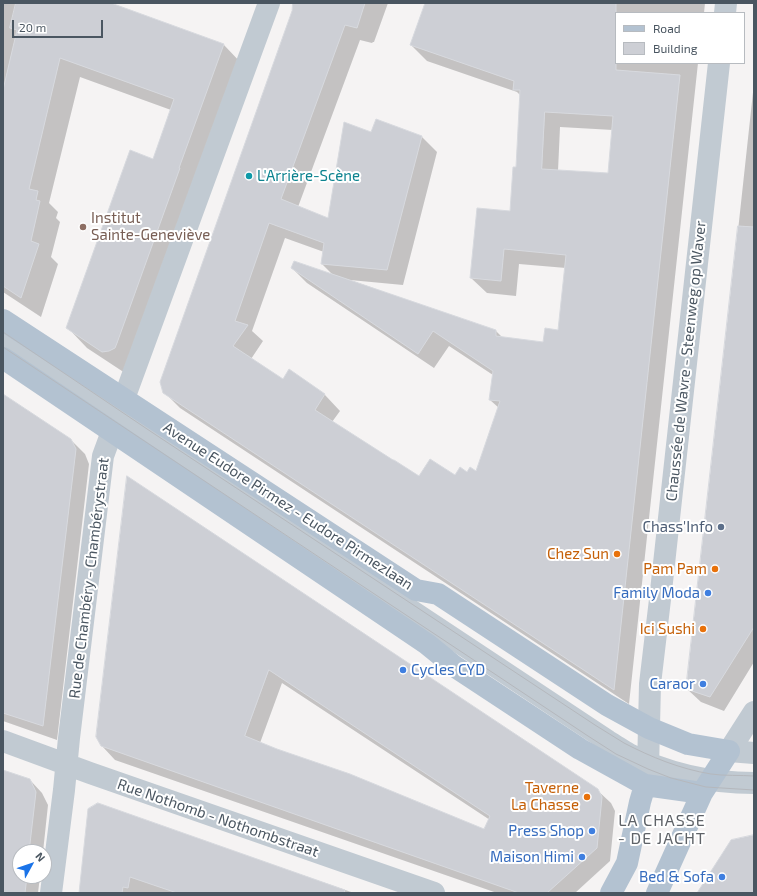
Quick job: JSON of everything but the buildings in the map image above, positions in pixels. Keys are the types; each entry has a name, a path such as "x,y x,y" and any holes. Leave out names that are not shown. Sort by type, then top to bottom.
{"main road":[{"name":"Avenue Eudore Pirmez - Eudore Pirmezlaan","path":"3,320 118,416 420,639 454,666 580,749 645,785 706,787"},
{"name":"Avenue Eudore Pirmez - Eudore Pirmezlaan","path":"3,358 118,416 416,590 438,594 607,705 649,728 688,744 729,752"},
{"path":"657,893 706,787 729,752"},
{"name":"Chaussée de Wavre - Steenweg op Waver","path":"611,893 627,863 645,785"}],"street":[{"name":"Rue de Chambéry - Chambérystraat","path":"51,893 103,456 270,3"},
{"name":"Chaussée de Wavre - Steenweg op Waver","path":"645,785 648,770 650,684 719,64"},
{"name":"Avenue Eudore Pirmez - Eudore Pirmezlaan","path":"3,340 608,741 629,754 683,775 706,787"},
{"path":"754,712 729,752 754,753"},
{"name":"Rue Nothomb - Nothombstraat","path":"3,742 434,893"},
{"path":"706,787 754,783"},
{"path":"706,787 754,793"}],"tram line":[{"path":"3,332 153,433 624,743 655,758 699,772 716,775 754,776"},
{"path":"3,347 616,754 671,778 706,787 754,790"}],"place":[{"name":"L'Arrière-Scène","path":"249,176"},
{"name":"Institut Sainte-Geneviève","path":"83,227"},
{"name":"Chass'Info","path":"721,527"},
{"name":"Chez Sun","path":"617,554"},
{"name":"Pam Pam","path":"715,569"},
{"name":"Family Moda","path":"708,593"},
{"name":"Ici Sushi","path":"703,629"},
{"name":"Cycles CYD","path":"403,670"},
{"name":"Caraor","path":"703,684"},
{"name":"Taverne La Chasse","path":"587,797"},
{"name":"Press Shop","path":"592,831"},
{"name":"Maison Himi","path":"582,857"},
{"name":"Bed & Sofa","path":"722,877"}],"district":[{"name":"LA CHASSE - DE JACHT","path":"662,830"}]}
